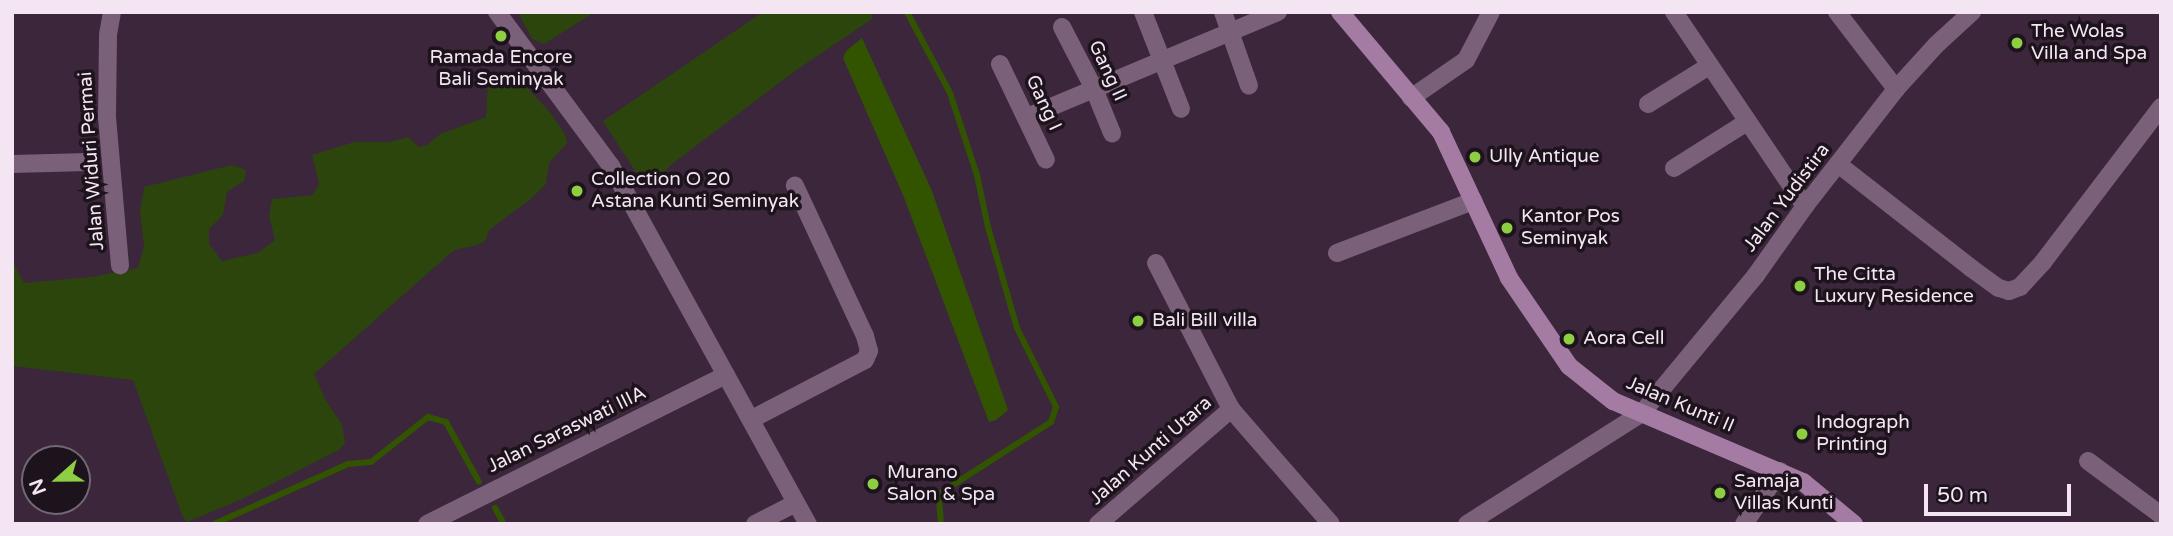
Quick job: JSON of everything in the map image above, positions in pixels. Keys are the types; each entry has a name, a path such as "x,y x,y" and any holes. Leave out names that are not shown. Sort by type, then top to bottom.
{"street":[{"name":"Jalan Widuri Permai","path":"112,12 108,35 107,117 120,265"},
{"path":"497,12 611,166 808,524"},
{"path":"1143,12 1181,109"},
{"path":"1223,12 1249,86"},
{"path":"1027,117 1278,12"},
{"name":"Jalan Kunti II","path":"1340,12 1441,132 1509,278 1553,347 1569,366 1599,392 1780,471 1821,495 1854,524"},
{"path":"1410,98 1466,60 1490,12"},
{"path":"1674,12 1805,206"},
{"path":"1838,12 1896,89"},
{"name":"Jalan Yudistira","path":"1467,524 1642,413 1756,275 1805,206 1896,89 1972,12"},
{"name":"Gang II","path":"1062,27 1094,89 1112,133"},
{"name":"Gang I","path":"1000,64 1046,160"},
{"path":"1648,104 1709,66"},
{"path":"1838,164 1971,268 2009,291 2020,287 2037,270 2161,107"},
{"path":"1674,168 1747,122"},
{"path":"12,164 88,162"},
{"path":"752,419 865,360 869,351 865,336 795,186"},
{"path":"1336,253 1473,201"},
{"name":"Jalan Kunti Utara","path":"1156,263 1231,409 1331,524"},
{"name":"Jalan Saraswati IIIA","path":"426,524 726,375"},
{"name":"Jalan Kunti Utara","path":"1098,524 1231,409"},
{"path":"2088,461 2161,515"},
{"path":"1744,524 1780,471"},
{"path":"755,524 796,503"}],"shaded area":[{"path":"518,12 595,12 544,44 532,39"},
{"path":"763,12 872,12 872,19 795,71 672,164 659,178 644,185 603,121"},
{"path":"862,38 932,191 1008,410 996,420 989,422 903,195 843,58 846,51"},
{"path":"511,71 549,111 565,134 567,143 549,163 546,184 532,198 489,230 486,240 478,245 454,250 314,374 326,401 342,424 345,443 339,450 242,499 187,522 182,515 133,380 12,366 12,260 24,283 91,277 138,268 144,246 140,211 144,187 232,165 246,170 244,181 227,192 223,215 209,229 209,244 222,261 258,253 275,240 269,216 272,199 313,195 319,183 312,155 354,142 390,142 408,137 419,147 427,145 440,134 486,117 488,82 503,72"}],"waterway":[{"path":"907,12 950,93 977,175 988,227 1017,328 1056,407 1051,422 942,492 939,500 941,524"},
{"path":"214,524 348,464 371,462 428,417 446,422 479,482"},
{"path":"495,508 504,524"}],"place":[{"name":"Ramada Encore Bali Seminyak","path":"501,36"},
{"name":"The Wolas Villa and Spa","path":"2017,43"},
{"name":"Ully Antique","path":"1475,157"},
{"name":"Collection O 20 Astana Kunti Seminyak","path":"577,191"},
{"name":"Kantor Pos Seminyak","path":"1507,228"},
{"name":"The Citta Luxury Residence","path":"1800,286"},
{"name":"Bali Bill villa","path":"1138,321"},
{"name":"Aora Cell","path":"1569,339"},
{"name":"Indograph Printing","path":"1802,434"},
{"name":"Murano Salon & Spa","path":"873,484"},
{"name":"Samaja Villas Kunti","path":"1720,493"}]}
